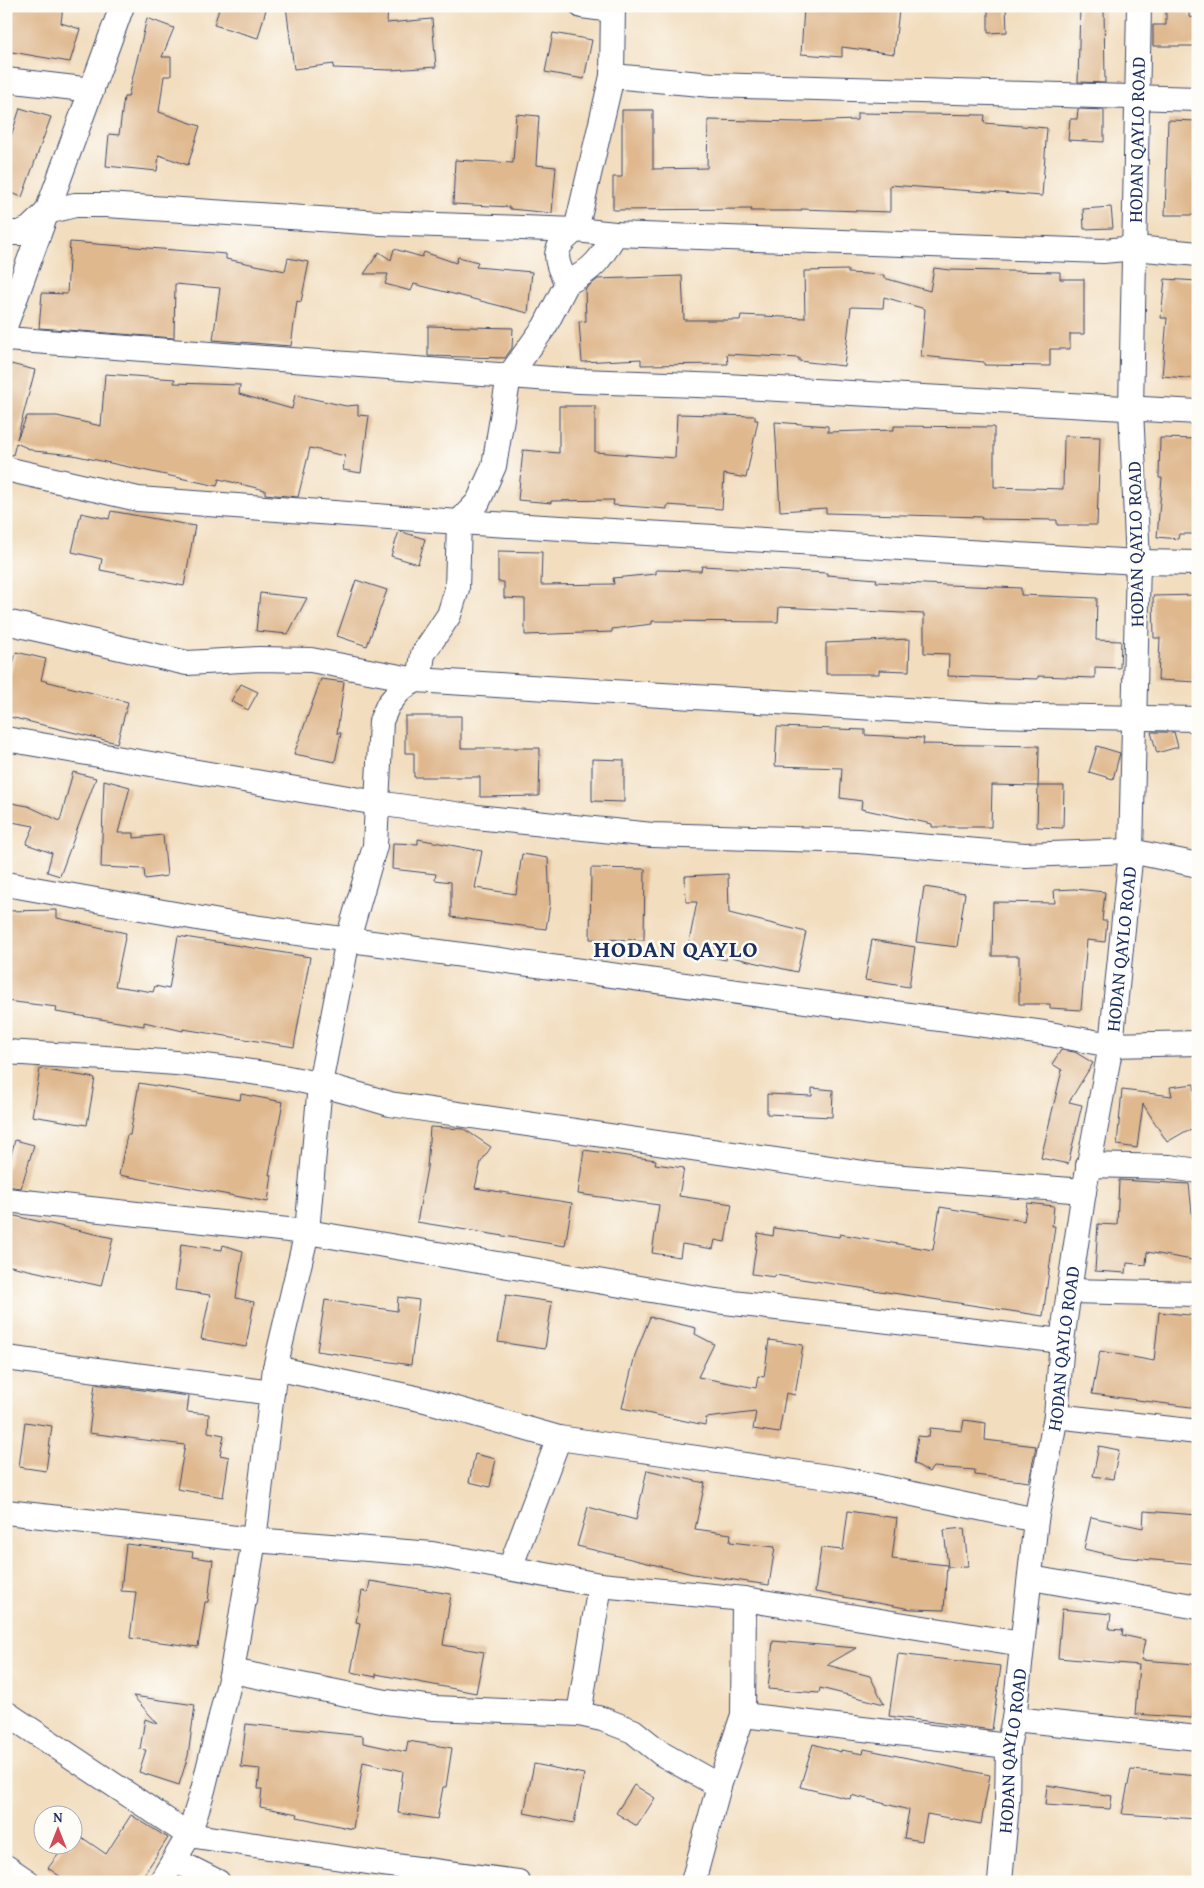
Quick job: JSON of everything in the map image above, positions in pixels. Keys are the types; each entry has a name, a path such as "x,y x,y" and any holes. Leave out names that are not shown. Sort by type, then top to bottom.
{"street":[{"path":"6,324 122,6"},
{"path":"566,282 557,259 557,249 563,239 576,230 612,76 613,8 582,6"},
{"name":"HODAN QAYLO ROAD","path":"1000,1882 1007,1803 1008,1746 1014,1719 1036,1520 1056,1416 1062,1341 1084,1191 1111,1045 1131,851 1138,562 1131,409 1140,6"},
{"path":"612,76 712,85 1198,99"},
{"path":"6,80 92,90"},
{"path":"6,233 19,233 29,229 47,212 75,206 106,205 380,223 576,230 615,234 1103,251 1134,248 1198,254"},
{"path":"161,1882 176,1861 189,1835 204,1790 232,1671 254,1540 275,1368 307,1232 320,1084 348,939 375,846 381,721 388,704 401,689 416,680 421,668 423,654 449,615 456,589 459,522 478,502 494,466 509,376 545,326 566,282 584,274 602,258 615,234"},
{"path":"6,339 579,381 726,386 1198,412"},
{"path":"6,469 138,499 459,522 1138,562 1198,563"},
{"path":"6,622 187,663 259,659 311,660 416,680 989,715 1198,719"},
{"path":"6,739 377,803 476,817 652,835 858,841 1025,855 1131,851 1198,865"},
{"path":"6,884 231,924 1035,1032 1111,1045 1198,1043"},
{"path":"6,1052 169,1062 320,1084 390,1104 869,1173 1084,1191"},
{"path":"1088,1166 1170,1167 1198,1171"},
{"path":"6,1200 307,1232 716,1301 1062,1341"},
{"path":"1069,1291 1198,1294"},
{"path":"6,1358 272,1393"},
{"path":"275,1368 426,1400 559,1438 842,1479 1036,1520"},
{"path":"1056,1416 1198,1432"},
{"path":"510,1568 559,1438"},
{"path":"6,1512 254,1540 432,1554 600,1585 744,1599 1022,1644"},
{"path":"1031,1578 1198,1607"},
{"path":"579,1714 600,1585"},
{"path":"693,1882 719,1786 743,1715 744,1599"},
{"path":"232,1671 386,1702 434,1708 579,1714 602,1719 633,1731 662,1754 719,1786"},
{"path":"6,1713 189,1835 374,1863 518,1882"},
{"path":"743,1715 1008,1746"},
{"path":"1014,1719 1198,1738"},
{"path":"176,1861 218,1882"},
{"path":"6,1867 28,1882"}],"building":[{"path":"6,6 63,6 61,23 80,29 70,62 6,51"},
{"path":"220,6 267,6 258,38 214,25"},
{"path":"286,6 388,6 387,23 432,19 436,67 391,70 333,68 334,64 294,69"},
{"path":"853,6 899,10 894,54 842,47 842,57 801,54 804,8 852,11"},
{"path":"988,6 1006,6 1007,32 988,33"},
{"path":"1080,6 1104,6 1105,83 1078,82"},
{"path":"1166,6 1189,6 1189,17 1198,18 1198,46 1153,46 1153,25 1166,25"},
{"path":"147,18 174,28 162,57 171,57 171,76 164,76 159,112 200,126 188,165 159,155 157,171 106,166 109,134 119,135 124,97 128,97"},
{"path":"553,33 592,40 584,79 545,72"},
{"path":"20,108 51,117 22,197 6,191 6,152"},
{"path":"1078,109 1104,110 1104,142 1068,140 1070,119 1077,119"},
{"path":"622,110 653,110 653,169 707,168 708,120 799,122 857,120 857,113 985,115 984,123 1047,128 1042,196 890,185 890,212 801,209 801,211 751,211 752,209 613,210 613,177 622,177"},
{"path":"516,114 539,116 536,165 556,167 552,213 510,209 510,207 453,204 455,160 513,163"},
{"path":"1168,120 1198,121 1198,215 1165,215"},
{"path":"1111,207 1113,228 1084,229 1083,209"},
{"path":"70,242 226,254 226,259 285,271 288,258 309,262 301,302 297,301 291,346 213,340 220,288 175,284 174,338 39,328 42,293 67,294"},
{"path":"394,249 422,257 424,252 456,263 458,257 478,262 476,267 532,272 528,313 414,284 411,291 385,284 388,274 364,274 379,252 391,260"},
{"path":"934,268 1060,272 1060,279 1084,279 1084,334 1070,334 1070,349 1050,349 1050,366 984,365 984,362 921,356 925,309 884,297 883,308 851,307 844,366 799,361 799,358 727,354 728,364 641,365 641,359 582,362 579,322 586,321 585,289 598,279 682,276 684,320 740,320 741,315 805,318 804,271 848,270 848,273 884,275 884,278 930,291"},
{"path":"1165,279 1198,281 1198,379 1162,376 1167,318 1161,318"},
{"path":"428,326 513,328 512,348 505,358 428,356"},
{"path":"11,364 35,370 17,439 27,416 57,416 101,426 105,374 175,379 174,383 240,385 239,394 292,409 295,395 346,406 358,405 358,415 369,416 361,473 343,470 345,456 310,448 298,497 265,494 265,490 219,479 217,486 73,455 34,451 16,443 13,455 6,454 6,384"},
{"path":"559,406 595,406 595,452 675,458 677,414 755,416 755,420 758,420 746,478 724,474 722,509 667,505 667,509 613,505 614,500 551,501 551,503 518,500 523,450 559,453"},
{"path":"775,422 828,426 828,432 894,430 894,426 994,427 994,487 1063,489 1064,436 1100,437 1097,525 1057,525 1057,520 826,513 826,508 780,511"},
{"path":"1160,438 1198,439 1198,534 1179,534 1178,539 1157,537 1162,478 1159,478"},
{"path":"111,511 195,526 184,586 100,570 102,559 72,552 81,513 109,519"},
{"path":"399,531 425,539 418,564 391,556"},
{"path":"498,551 542,552 541,585 614,584 613,578 656,574 656,570 701,571 702,566 827,573 827,575 877,579 876,582 1021,588 1021,595 1097,598 1096,640 1121,641 1120,668 1095,667 1095,678 1038,676 1038,679 948,676 949,654 924,653 924,614 779,607 778,622 652,621 652,624 612,629 612,632 525,635 525,599 504,598 504,582 498,582"},
{"path":"356,580 387,590 367,646 337,636"},
{"path":"260,593 307,598 288,634 256,631"},
{"path":"1198,595 1198,682 1158,680 1160,638 1154,638 1153,596"},
{"path":"910,639 909,671 879,670 879,674 826,674 826,643"},
{"path":"16,652 46,659 41,680 128,702 117,743 6,716 6,672 11,673"},
{"path":"321,679 344,682 337,733 341,733 335,762 294,754"},
{"path":"241,684 258,692 248,710 231,701"},
{"path":"405,716 461,716 461,748 540,748 539,796 480,797 480,777 414,777 414,753 405,753"},
{"path":"777,727 865,730 865,735 924,738 923,744 1039,746 1038,786 992,785 991,827 932,827 932,824 861,809 862,801 840,798 842,768 775,766"},
{"path":"1151,732 1174,732 1178,747 1157,753"},
{"path":"1097,746 1120,753 1113,779 1089,772"},
{"path":"592,759 624,760 624,802 592,801"},
{"path":"73,772 96,778 60,876 47,872 52,853 26,844 34,826 6,821 6,802 28,806 60,821"},
{"path":"104,780 130,787 118,833 134,833 134,838 163,835 167,876 145,879 144,869 101,867"},
{"path":"1038,786 1064,786 1063,828 1037,827"},
{"path":"418,839 482,851 475,888 516,894 522,854 548,858 550,904 546,929 451,917 451,882 435,880 436,874 392,869 393,843 418,844"},
{"path":"591,868 645,869 644,940 590,939"},
{"path":"728,874 729,913 806,932 797,972 727,956 726,960 687,952 697,902 686,902 685,876"},
{"path":"924,887 965,893 957,947 916,942"},
{"path":"1075,889 1105,892 1102,921 1107,921 1105,942 1087,940 1081,1010 1050,1008 1050,1004 1019,1004 1019,956 992,956 993,902 1055,903 1054,890"},
{"path":"57,910 57,918 126,933 115,986 153,992 155,986 169,989 178,936 310,957 294,1047 183,1029 183,1031 144,1022 144,1026 56,1012 57,1007 6,1001 6,911"},
{"path":"872,940 915,947 909,987 865,980"},
{"path":"1061,1050 1075,1052 1093,1063 1069,1102 1082,1105 1068,1164 1041,1158 1062,1070 1052,1064"},
{"path":"40,1069 95,1078 87,1125 32,1116"},
{"path":"139,1083 240,1100 241,1094 283,1102 269,1175 272,1175 268,1202 119,1175 127,1135 130,1135"},
{"path":"1194,1084 1198,1130 1186,1131 1167,1142 1143,1104 1137,1148 1117,1145 1122,1090 1172,1096 1170,1087"},
{"path":"812,1088 833,1090 832,1117 767,1114 767,1094 812,1096"},
{"path":"430,1127 464,1129 491,1147 481,1162 475,1188 572,1203 565,1246 417,1222 427,1168"},
{"path":"15,1140 34,1145 21,1188 6,1186 6,1174"},
{"path":"584,1150 656,1160 655,1164 684,1168 679,1196 732,1204 725,1242 715,1240 713,1249 682,1244 680,1257 652,1253 659,1205 578,1194"},
{"path":"1119,1180 1189,1184 1193,1222 1198,1223 1198,1261 1147,1252 1146,1265 1127,1263 1126,1273 1095,1271 1098,1224 1117,1225"},
{"path":"1027,1203 1054,1206 1052,1226 1055,1226 1043,1316 775,1275 775,1277 752,1274 758,1233 773,1236 774,1228 839,1237 840,1234 933,1250 940,1207 1024,1221"},
{"path":"6,1214 113,1238 101,1286 6,1265"},
{"path":"181,1244 222,1250 223,1245 243,1251 236,1298 254,1302 246,1347 201,1339 210,1295 175,1290"},
{"path":"506,1295 552,1302 545,1349 498,1342"},
{"path":"398,1297 419,1300 411,1365 317,1351 325,1300 397,1311"},
{"path":"1159,1312 1198,1316 1198,1408 1092,1394 1100,1351 1154,1361"},
{"path":"650,1317 696,1328 695,1334 714,1344 698,1377 756,1388 758,1376 764,1377 769,1340 803,1345 795,1395 786,1393 779,1433 753,1429 756,1412 706,1418 705,1425 622,1408 635,1355"},
{"path":"95,1384 189,1396 187,1412 209,1414 208,1432 224,1435 220,1455 229,1457 223,1497 177,1489 185,1445 89,1433"},
{"path":"964,1420 986,1423 985,1440 1036,1446 1029,1482 975,1475 975,1470 933,1467 929,1472 914,1463 918,1436 929,1437 930,1428 962,1431"},
{"path":"25,1422 52,1426 46,1471 19,1467"},
{"path":"1099,1446 1119,1450 1113,1479 1093,1476"},
{"path":"475,1454 496,1459 490,1487 469,1482"},
{"path":"647,1470 705,1483 695,1529 731,1534 730,1542 775,1547 769,1585 693,1574 577,1546 588,1507 636,1520"},
{"path":"848,1511 897,1518 892,1559 947,1565 944,1610 911,1609 815,1592 821,1548 843,1550"},
{"path":"1144,1511 1198,1515 1198,1564 1120,1557 1084,1549 1091,1517 1143,1528"},
{"path":"964,1528 968,1566 948,1567 944,1530"},
{"path":"126,1544 193,1552 192,1557 213,1560 208,1602 205,1602 198,1647 130,1638 136,1592 121,1591"},
{"path":"370,1581 451,1594 443,1645 484,1652 476,1693 376,1674 376,1677 351,1672 360,1623 356,1622 362,1591 368,1592"},
{"path":"1062,1609 1111,1614 1109,1629 1123,1630 1122,1635 1145,1640 1141,1660 1196,1664 1192,1718 1135,1714 1139,1665 1058,1658"},
{"path":"773,1641 856,1648 827,1665 870,1676 884,1704 820,1688 819,1693 768,1689"},
{"path":"898,1654 1001,1666 992,1730 889,1716"},
{"path":"133,1696 195,1705 188,1756 179,1785 139,1772 146,1750 140,1749 145,1719 158,1724"},
{"path":"246,1724 363,1736 363,1743 406,1752 408,1741 452,1748 446,1787 443,1787 437,1819 398,1813 403,1771 363,1762 353,1829 297,1817 298,1814 260,1807 262,1789 258,1789 260,1769 241,1767"},
{"path":"813,1744 841,1752 841,1750 863,1754 864,1749 990,1775 981,1824 927,1814 922,1841 904,1838 909,1810 851,1795 850,1799 800,1787"},
{"path":"534,1764 584,1774 574,1823 524,1813"},
{"path":"1131,1770 1198,1776 1198,1819 1122,1814"},
{"path":"634,1785 655,1798 637,1826 616,1813"},
{"path":"1047,1785 1112,1796 1110,1809 1045,1805"},
{"path":"131,1815 168,1838 139,1882 68,1882 48,1868 57,1856 82,1856 82,1838 106,1854"}],"district":[{"name":"HODAN QAYLO","path":"676,949"}]}
